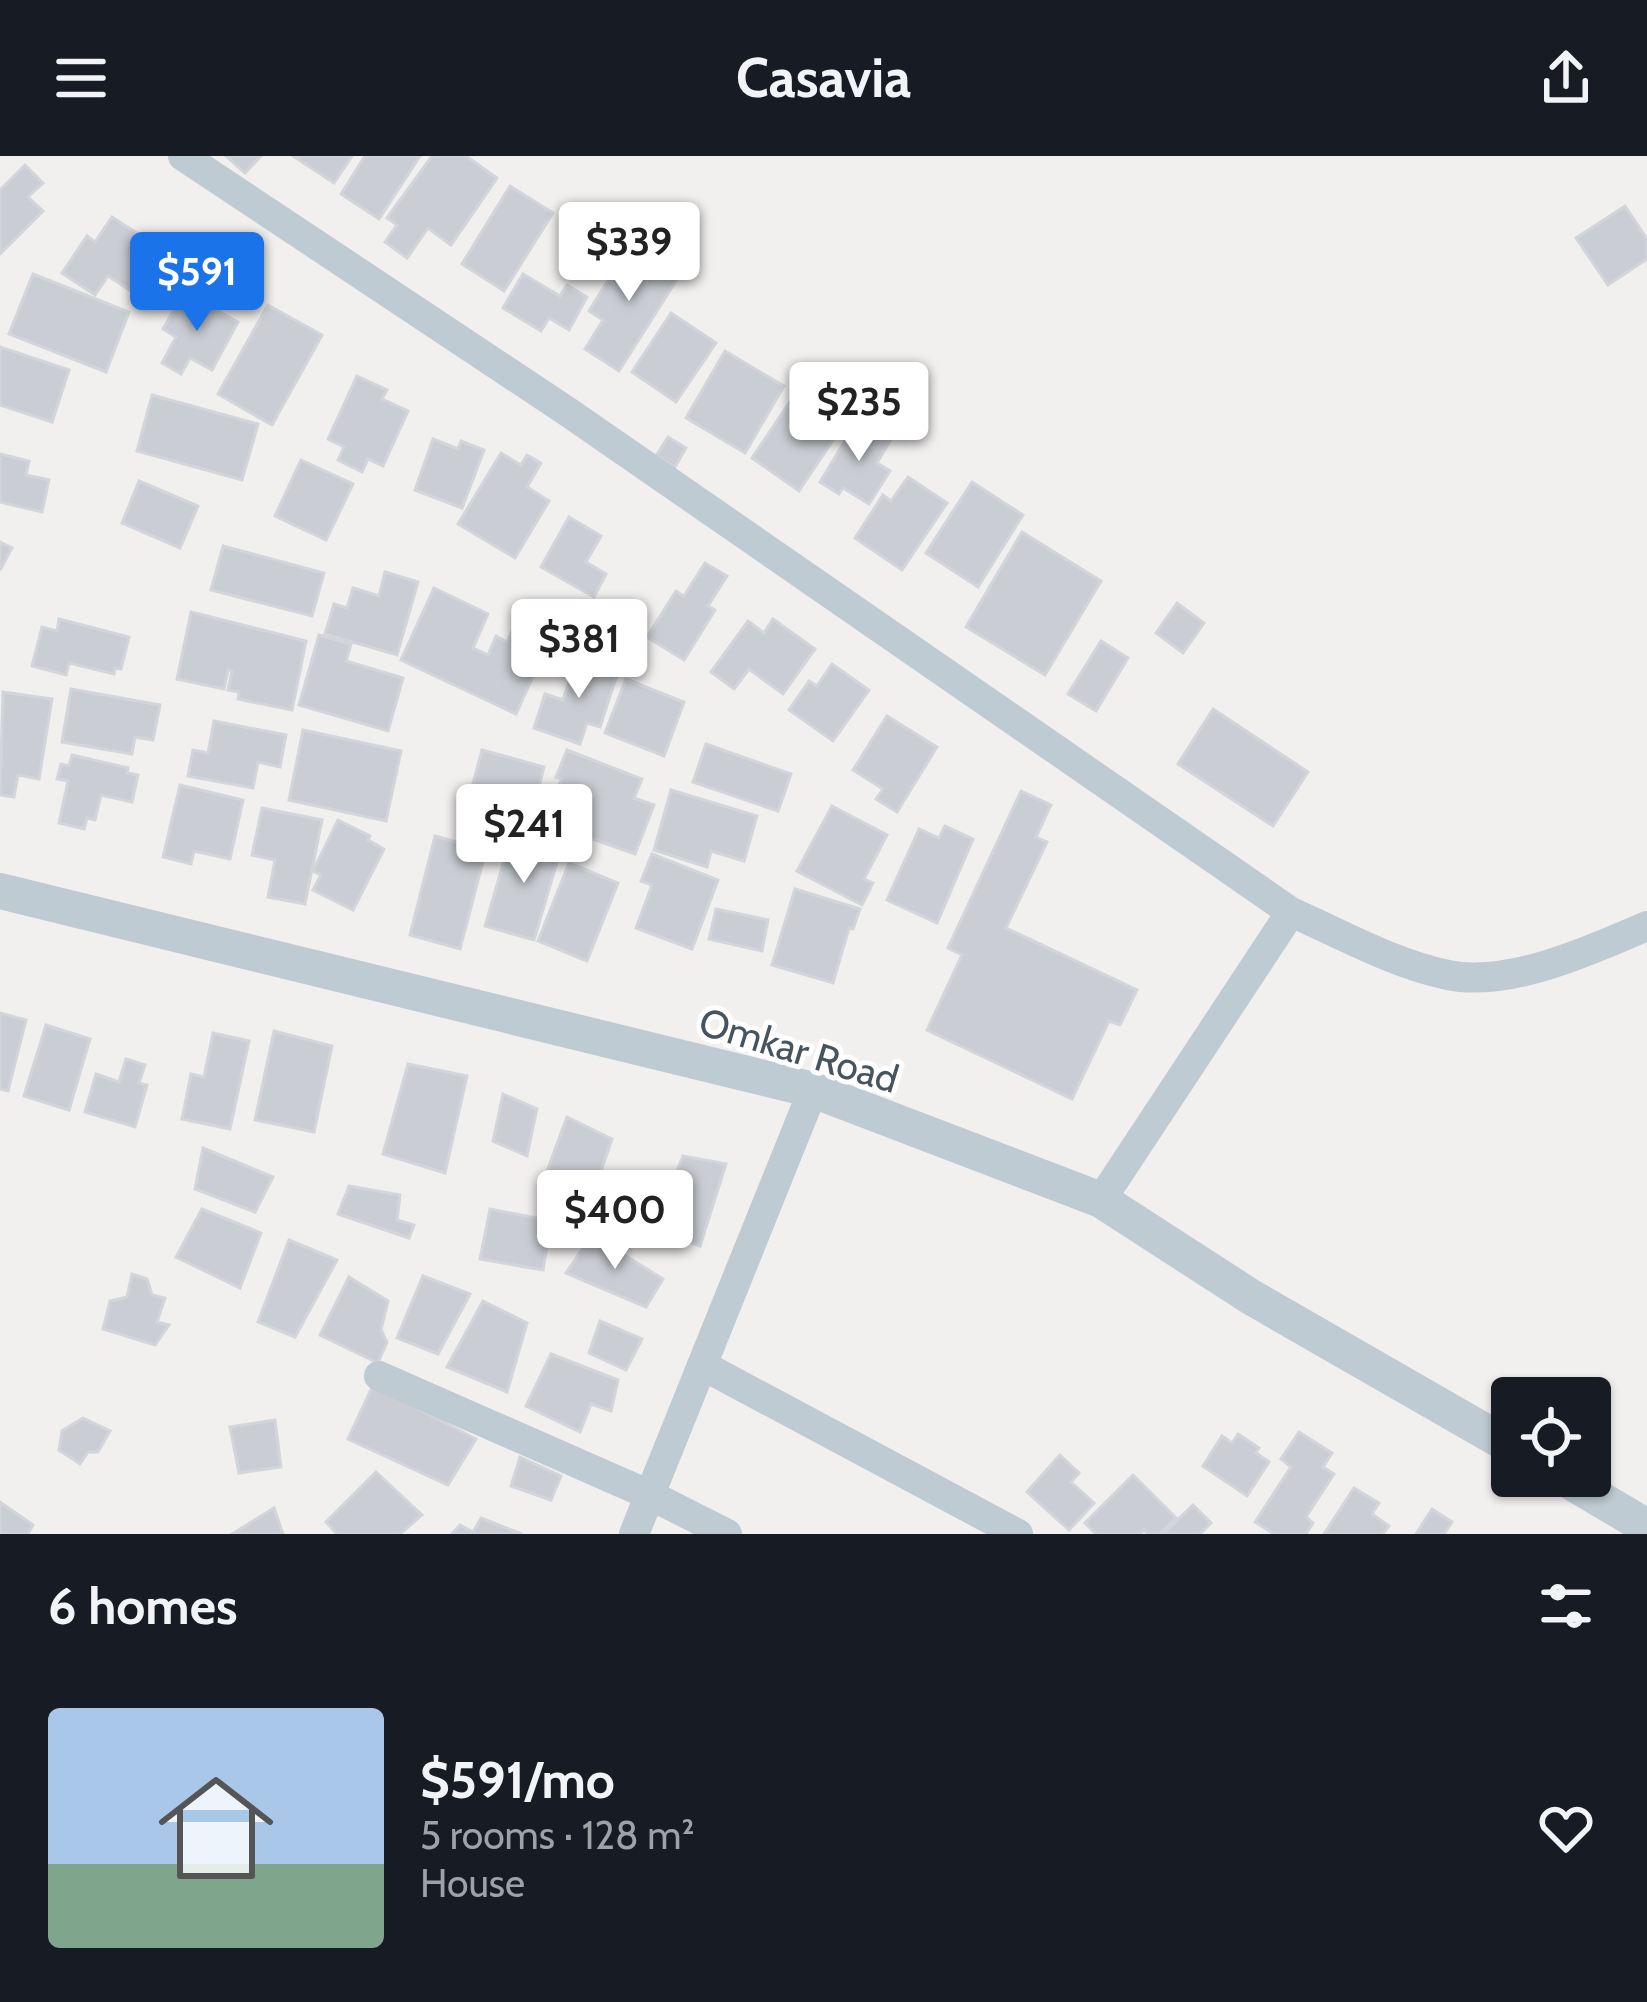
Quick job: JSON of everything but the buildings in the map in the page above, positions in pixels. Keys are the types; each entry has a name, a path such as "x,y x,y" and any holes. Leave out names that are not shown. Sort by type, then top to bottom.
{"street":[{"path":"183,156 568,412 1291,912 1404,962 1452,976 1509,976 1647,926"},
{"name":"Omkar Road","path":"0,891 813,1090 1101,1200 1251,1297 1491,1435"},
{"path":"1101,1200 1291,912"},
{"path":"634,1534 813,1090"},
{"path":"702,1365 1018,1534"},
{"path":"379,1376 727,1534"},
{"path":"1596,1497 1647,1527"}]}
